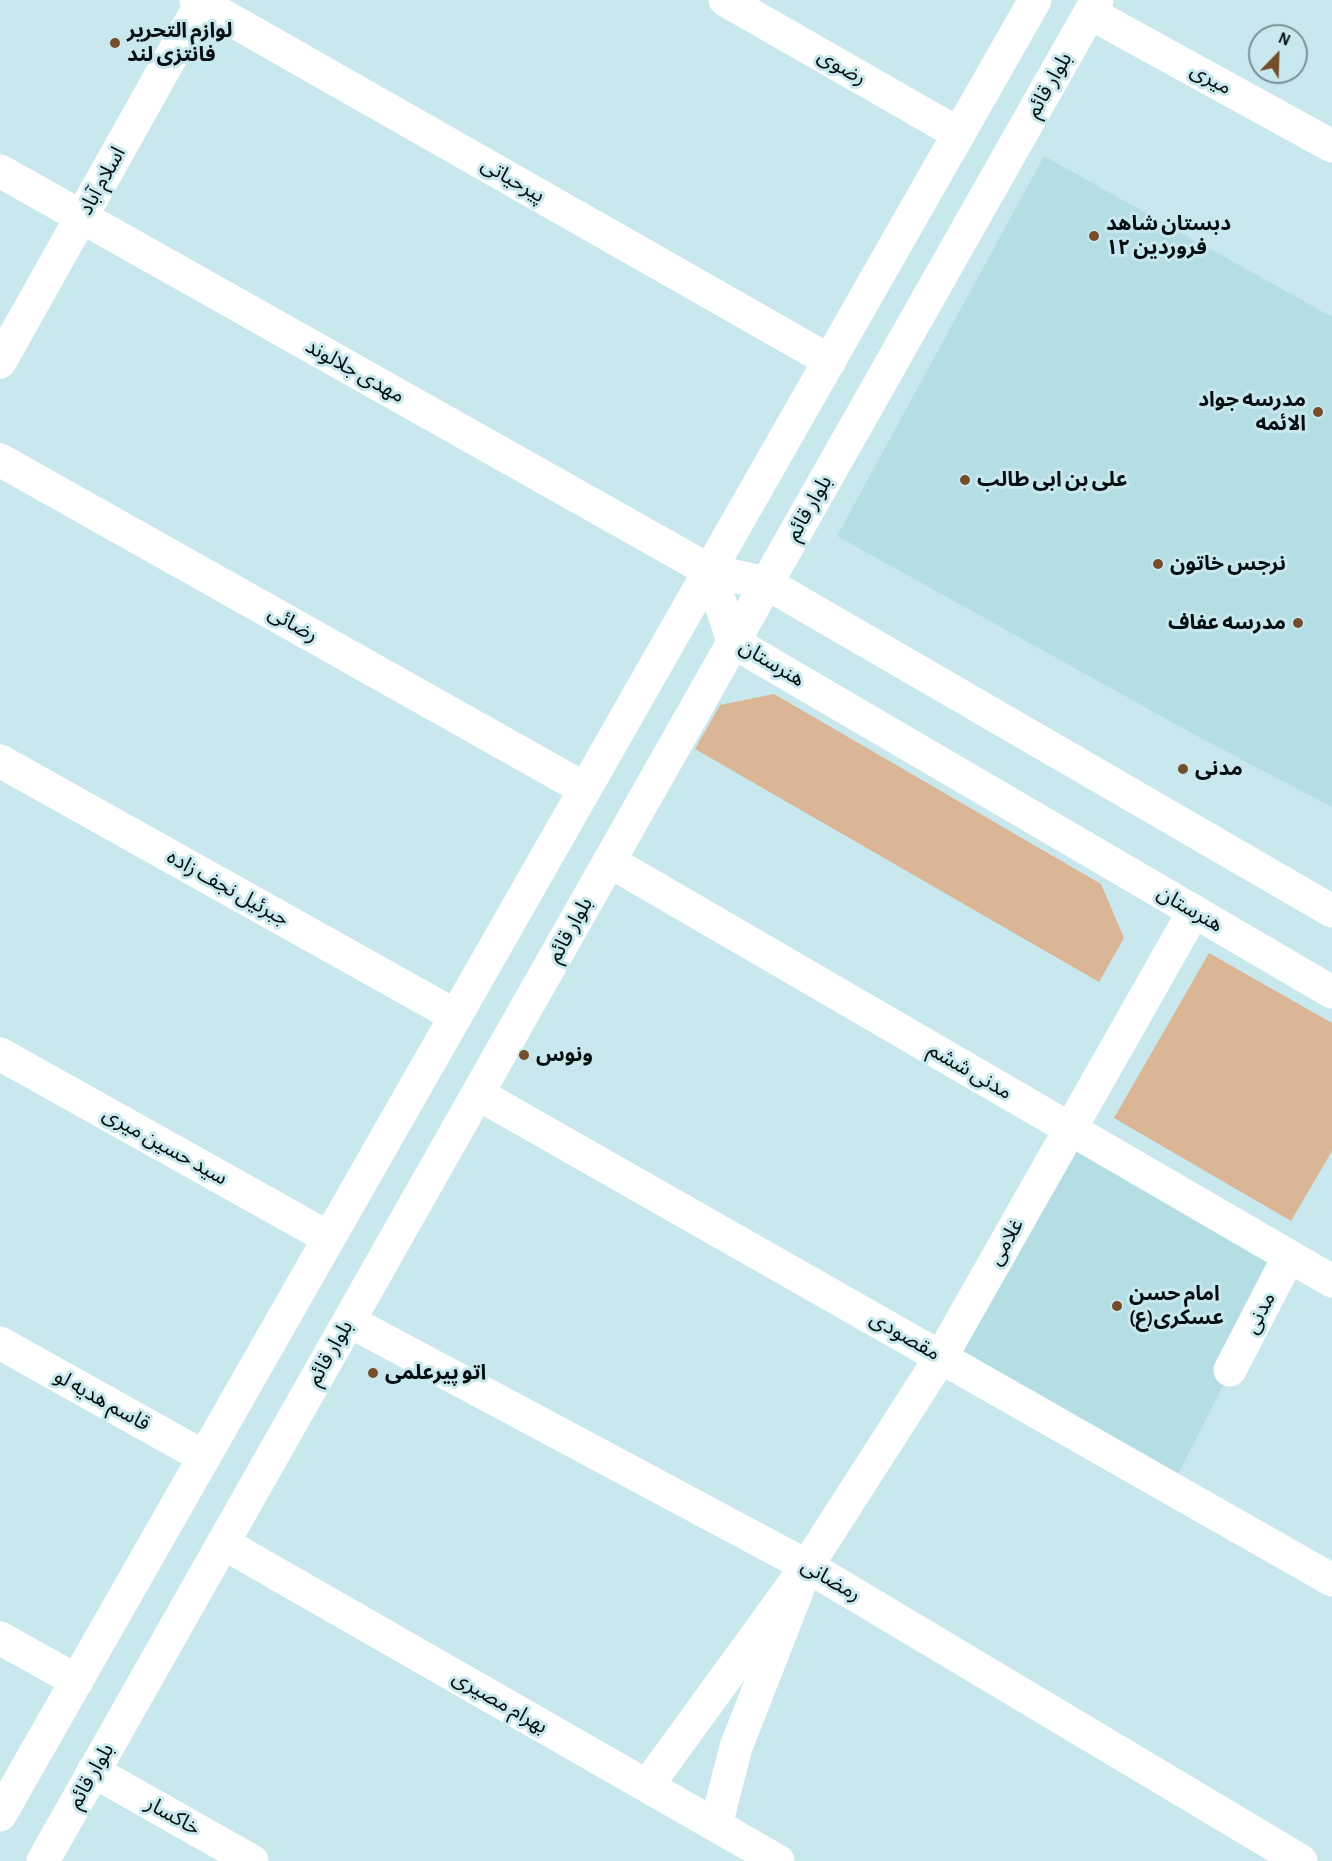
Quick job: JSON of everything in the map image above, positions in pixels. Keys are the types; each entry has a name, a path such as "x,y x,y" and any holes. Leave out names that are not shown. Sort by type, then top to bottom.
{"street":[{"name":"رضوی","path":"725,0 959,134"},
{"path":"0,1815 1035,0"},
{"name":"اسلام آباد","path":"0,362 200,1"},
{"name":"پیرحیاتی","path":"200,1 830,361"},
{"name":"میری","path":"1094,6 1332,146"},
{"name":"بلوار قائم","path":"43,1861 1094,6"},
{"name":"مهدی جلالوند","path":"0,171 710,571"},
{"name":"رضائی","path":"0,460 585,789"},
{"path":"710,571 766,583 1332,911"},
{"name":"هنرستان","path":"710,571 733,642 1332,992"},
{"name":"جبرئیل نجف زاده","path":"0,761 456,1016"},
{"name":"مدنی ششم","path":"609,861 1332,1281"},
{"name":"غلامی","path":"807,1566 941,1357 1194,911"},
{"name":"سید حسین میری","path":"0,1054 329,1238"},
{"name":"مقصودی","path":"478,1094 1332,1580"},
{"name":"مدنی","path":"1230,1370 1289,1256"},
{"name":"رمضانی","path":"349,1321 807,1566 1300,1861"},
{"name":"قاسم هدیه لو","path":"0,1343 204,1457"},
{"name":"بهرام مصیری","path":"223,1543 778,1861"},
{"path":"647,1786 807,1566"},
{"path":"716,1825 736,1748 807,1566"},
{"path":"0,1638 77,1681"},
{"name":"خاکسار","path":"93,1772 252,1861"}],"shaded area":[{"path":"1044,156 1332,317 1332,807 1197,736 837,536"},
{"path":"774,694 1101,884 1124,938 1099,982 695,749 720,705"},
{"path":"1209,953 1332,1023 1332,1151 1291,1221 1114,1118"},
{"name":"امام حسن عسکری(ع)","path":"1070,1129 1289,1256 1171,1488 941,1357"}],"place":[{"name":"لوازم التحریر فانتزی لند","path":"115,43"},
{"name":"دبستان شاهد ۱۲ فروردین","path":"1094,236"},
{"name":"مدرسه جواد الائمه","path":"1318,412"},
{"name":"علی بن ابی طالب","path":"965,480"},
{"name":"نرجس خاتون","path":"1158,564"},
{"name":"مدرسه عفاف","path":"1298,623"},
{"name":"مدنی","path":"1183,769"},
{"name":"ونوس","path":"524,1055"},
{"name":"امام حسن عسکری(ع)","path":"1117,1306"},
{"name":"اتو پیرعلمی","path":"373,1373"}]}
